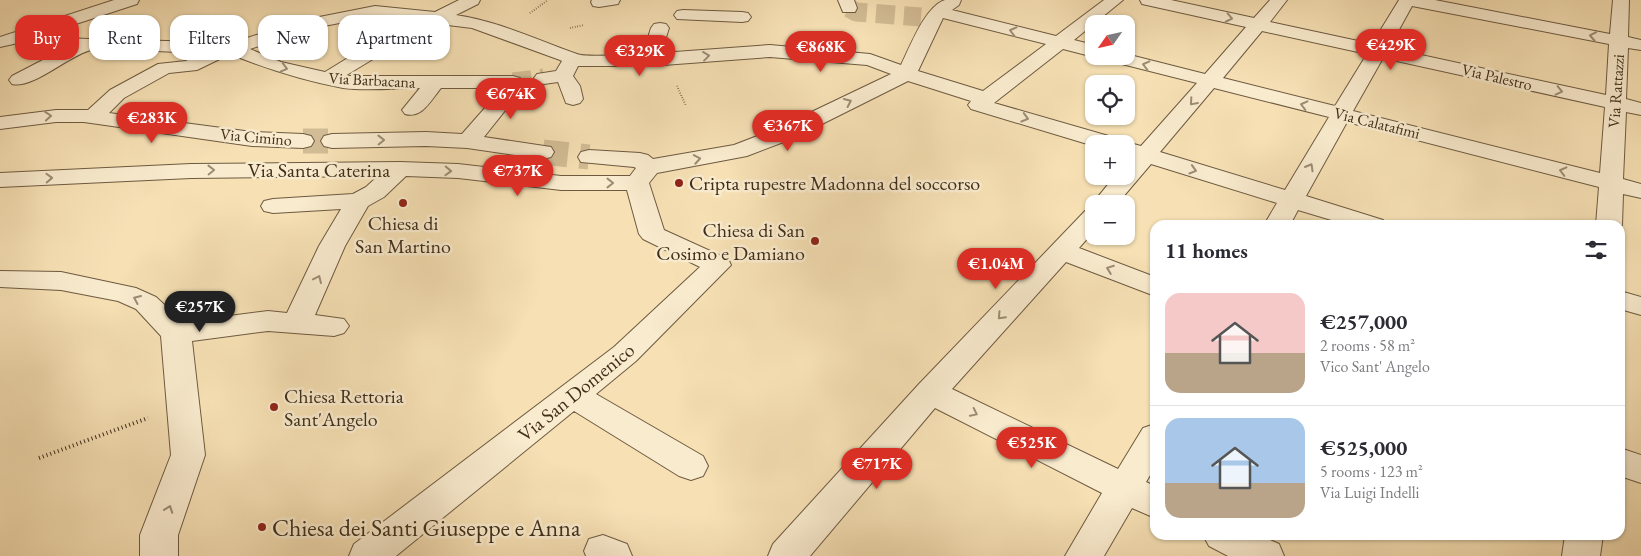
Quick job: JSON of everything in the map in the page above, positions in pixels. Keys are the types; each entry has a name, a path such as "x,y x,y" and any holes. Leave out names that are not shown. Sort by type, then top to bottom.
{"street":[{"path":"2,42 131,0"},
{"path":"442,15 472,0"},
{"path":"908,74 930,16 954,0"},
{"path":"982,102 1115,0"},
{"name":"Via Palestro","path":"1148,0 1641,109"},
{"path":"1110,195 1136,152 1211,81 1279,0"},
{"path":"1281,220 1408,0 1641,45"},
{"name":"Via Rattazzi","path":"1609,220 1621,0"},
{"path":"683,15 744,8 738,52"},
{"path":"352,15 375,10 420,15"},
{"path":"930,16 1085,49"},
{"path":"248,42 305,25 338,18"},
{"path":"450,19 475,23 567,56 560,71"},
{"path":"650,60 660,28"},
{"name":"Via Barbacana","path":"2,42 89,44"},
{"path":"19,80 56,59 89,45"},
{"path":"560,71 738,52 770,51 870,60 982,102 1085,136"},
{"name":"Via Barbacana","path":"248,56 275,66 345,82 510,83 509,93 468,141"},
{"path":"94,115 117,94 165,68 190,66 203,60"},
{"path":"326,79 358,60"},
{"name":"Via Calatafimi","path":"1135,62 1641,191"},
{"path":"560,71 570,86 572,99"},
{"name":"Via Santa Caterina","path":"0,180 191,171 400,169 458,171 562,182 643,175 739,151 786,133 908,74"},
{"name":"Via Barbacana","path":"412,110 435,83"},
{"name":"Via Cimino","path":"0,123 38,117 74,114 94,115 113,120 252,139 304,141"},
{"path":"332,141 426,139 468,141 543,152"},
{"path":"1136,152 1357,220"},
{"path":"589,157 640,160 643,175"},
{"path":"273,206 358,201 375,192 400,169"},
{"name":"Via San Domenico","path":"368,556 625,354 718,265 652,234 643,175"},
{"path":"297,323 332,246 358,201"},
{"path":"787,556 930,392 1085,226"},
{"path":"1062,251 1150,285"},
{"path":"0,279 61,280 126,294 146,303 176,333 188,455 159,535 159,556"},
{"path":"1625,301 1641,306"},
{"path":"176,333 268,320 334,326"},
{"path":"930,392 1140,495"},
{"path":"573,396 691,466"},
{"path":"1084,556 1140,495 1150,456"},
{"path":"1625,464 1641,469"},
{"path":"1232,540 1265,556"},
{"path":"1581,556 1583,540"}],"path":[{"path":"676,83 686,106"},
{"path":"39,458 184,405"}],"tunnel":[{"path":"849,8 856,12 921,17"},
{"path":"513,82 544,78"},
{"path":"303,141 332,141"},
{"path":"543,152 589,157"}],"place":[{"name":"Cripta rupestre Madonna del soccorso","path":"679,183"},
{"name":"Chiesa di San Martino","path":"403,203"},
{"name":"Chiesa di San Cosimo e Damiano","path":"815,241"},
{"name":"Chiesa Rettoria Sant'Angelo","path":"274,407"},
{"name":"Chiesa dei Santi Giuseppe e Anna","path":"262,527"}]}
